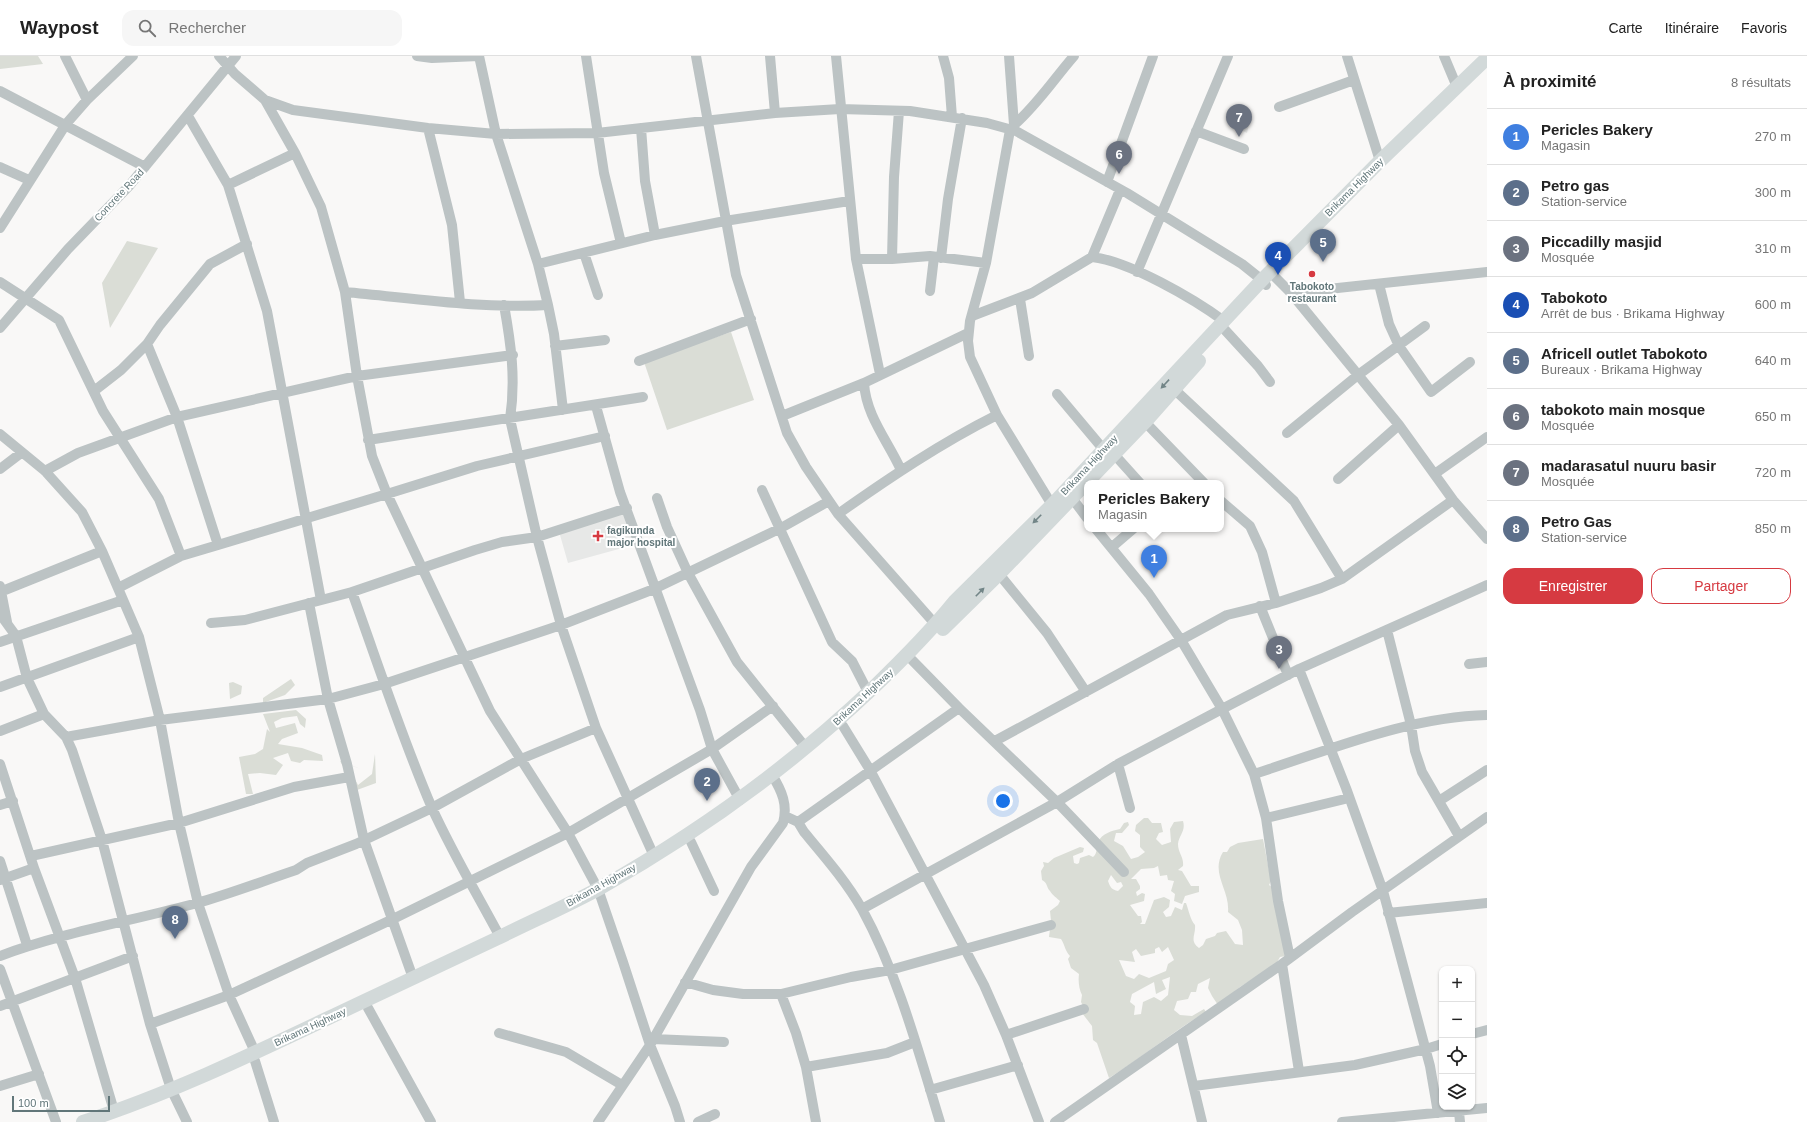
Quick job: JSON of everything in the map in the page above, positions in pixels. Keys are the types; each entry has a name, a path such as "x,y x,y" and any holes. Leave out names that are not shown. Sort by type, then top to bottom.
{"highway":[{"name":"Brikama Highway","path":"1086,480 1108,452 1225,325 1380,161 1487,58"},
{"name":"Brikama Highway","path":"1268,279 1487,68"},
{"name":"Brikama Highway","path":"83,1122 110,1116 172,1092 368,1008 599,893 691,842 843,726 912,660 959,605 1052,504 1108,452 1145,422 1175,390 1225,325"},
{"name":"Brikama Highway","path":"255,1057 500,936 599,893 774,778 806,748 844,716 936,625 999,574 1072,498 1084,483"}],"street":[{"path":"65,56 87,100"},
{"path":"0,228 29,180 66,124 87,100 133,56"},
{"path":"219,56 228,67 265,100 295,153 321,207 345,292 357,376 372,456 387,494 490,711 568,833 599,893 680,1122"},
{"path":"417,56 432,58 479,56 496,134 538,264 548,305 563,410"},
{"path":"586,56 597,133 621,243"},
{"path":"696,56 736,275 787,433 803,462 838,514 936,625"},
{"path":"770,56 775,113"},
{"path":"836,56 840,82 840,109 856,259 880,374"},
{"path":"930,291 938,257 948,199 957,118 943,56"},
{"path":"1009,56 1012,127 986,263 968,333 970,357 997,415 1052,504"},
{"path":"1012,127 1032,110 1049,85 1074,56"},
{"path":"1107,182 1153,56"},
{"path":"1137,272 1228,56"},
{"path":"1347,56 1380,161"},
{"path":"1444,56 1457,87"},
{"name":"Concrete Road","path":"0,328 68,249 145,167 236,57"},
{"path":"1279,107 1354,80"},
{"path":"0,91 66,124 145,167"},
{"path":"265,100 293,110 428,128 496,134 597,133 775,113 840,109 899,111 957,118 1012,127 1016,131 1045,146 1162,214 1291,293 1399,425 1436,473 1453,500 1487,539"},
{"path":"892,259 893,191 899,111"},
{"path":"188,116 228,185 267,311 321,600"},
{"path":"428,128 452,225 460,302"},
{"path":"641,128 645,181 655,235"},
{"path":"1196,131 1244,149"},
{"path":"228,185 295,153"},
{"path":"0,167 29,180"},
{"path":"972,316 1020,299 1058,279 1092,257 1120,190"},
{"path":"538,264 621,243 725,220 849,201"},
{"path":"94,391 122,370 147,344 160,325 210,264 247,244"},
{"path":"584,253 598,295"},
{"path":"856,259 892,259 917,256 986,263"},
{"path":"1092,257 1099,258 1137,272 1198,302 1225,325 1270,382"},
{"path":"1291,293 1487,272"},
{"path":"0,282 59,320 103,411 159,499 181,556"},
{"path":"1379,284 1389,324 1399,346 1431,392 1470,362"},
{"path":"345,292 504,305 548,305"},
{"path":"1020,299 1029,356"},
{"path":"504,305 513,355 513,400 510,419 537,537 561,625 596,728 654,856"},
{"path":"639,361 751,320"},
{"path":"1287,433 1358,375 1425,326"},
{"path":"782,416 864,382 968,333"},
{"path":"555,346 605,340"},
{"path":"147,344 177,417 218,544"},
{"path":"45,471 78,452 177,417 357,376 513,355"},
{"path":"864,382 865,395 879,432 892,451 901,470"},
{"path":"1175,390 1294,501 1342,579"},
{"path":"1057,394 1108,452 1137,480"},
{"path":"368,440 596,406 643,397"},
{"path":"596,406 620,492 627,508 654,589 700,710 712,748 740,800"},
{"path":"838,514 901,470 962,433 997,415"},
{"path":"1145,422 1201,480"},
{"path":"1338,479 1399,425"},
{"path":"0,434 21,453 45,471 82,512 102,551 139,637 160,720 180,823 198,903 229,995 255,1057 274,1122"},
{"path":"118,588 181,556 218,544 477,466 605,436"},
{"path":"1436,473 1487,437"},
{"path":"0,469 21,453"},
{"path":"762,490 781,528 832,642 852,661 868,692"},
{"path":"657,498 688,573 737,662 806,748"},
{"path":"1072,498 1084,514"},
{"path":"995,741 1227,615 1276,603 1321,588 1342,579 1453,500"},
{"path":"66,737 160,720 328,699 384,684 561,625 654,589 781,528 829,501"},
{"path":"1224,504 1250,526 1262,552 1276,603"},
{"path":"211,623 245,620 352,592 422,567 496,544 537,537 627,508"},
{"path":"1099,532 1149,594 1181,640 1222,709 1254,774 1266,818 1286,961 1299,1071"},
{"path":"1112,547 1130,532"},
{"path":"7,622 0,590 102,551"},
{"path":"999,574 1047,633 1086,692"},
{"path":"862,910 1057,802 1118,764 1222,709 1299,669 1487,585"},
{"path":"352,592 384,684 432,808 500,936"},
{"path":"0,642 123,600"},
{"path":"309,603 328,699 350,777 364,840 413,978"},
{"path":"1260,606 1288,675"},
{"path":"0,614 16,636 27,678 44,714 66,737 102,840 150,1024 172,1092 187,1122"},
{"path":"1387,630 1411,725 1415,751 1422,772 1459,836"},
{"path":"0,687 139,637"},
{"path":"912,660 959,708 1057,802 1124,872"},
{"path":"1469,664 1487,662"},
{"path":"1299,669 1383,891 1426,1049 1438,1113"},
{"path":"150,1024 229,995 393,919 568,833 712,748 773,706"},
{"path":"798,822 959,708"},
{"path":"0,731 44,714"},
{"path":"1254,774 1330,749 1411,725 1463,715 1487,715"},
{"path":"843,726 870,770 966,948 1006,1035 1039,1122"},
{"path":"0,956 27,946 59,937 198,903 296,870 306,863 364,840 432,808 521,759 596,728"},
{"path":"0,764 34,868 75,978 110,1116"},
{"path":"1118,764 1130,808"},
{"path":"1439,801 1487,770"},
{"path":"31,856 180,823 294,787 350,777"},
{"path":"598,1122 652,1042 741,882 778,830 785,816 784,801 774,778"},
{"path":"1266,818 1349,798"},
{"path":"0,805 13,801"},
{"path":"785,816 798,822 804,832 848,887 862,910 890,970 940,1122"},
{"path":"1055,1122 1286,961 1487,816"},
{"path":"691,842 714,891"},
{"path":"0,861 3,879 27,946"},
{"path":"3,879 34,868"},
{"path":"1388,913 1487,903"},
{"path":"685,982 713,990 743,994 781,994 851,977 890,970 1051,925"},
{"path":"0,1006 133,956"},
{"path":"0,970 13,1001 56,1122"},
{"path":"781,994 796,1033 806,1067 816,1122"},
{"path":"368,1008 431,1122 440,1122"},
{"path":"1006,1035 1084,1009"},
{"path":"1475,1033 1487,1030"},
{"path":"499,1033 566,1052 622,1085"},
{"path":"1181,1035 1202,1122"},
{"path":"652,1042 724,1042"},
{"path":"806,1067 887,1053 914,1042"},
{"path":"1194,1086 1299,1071 1355,1066 1439,1045"},
{"path":"930,1090 1018,1065"},
{"path":"0,1086 39,1074"},
{"path":"1342,1122 1438,1113 1459,1117 1487,1108"},
{"path":"698,1122 715,1114"}],"shaded area":[{"path":"0,56 38,56 43,64 0,69"},
{"path":"1241,115 1251,116 1247,133 1235,127"},
{"path":"127,241 158,248 110,328 102,283"},
{"path":"731,332 754,400 667,430 644,362"},
{"name":"fagikunda major hospital","path":"627,509 637,544 568,563 558,528"},
{"path":"291,679 295,685 285,695 263,703 263,698"},
{"path":"233,682 242,686 241,694 230,699 229,683"},
{"path":"296,710 306,719 305,728 300,724 297,716 282,718 274,722 276,728 295,723 298,733 282,739 278,744 302,748 322,755 323,761 304,760 300,763 291,761 288,753 273,758 283,765 276,775 260,773 248,774 253,794 246,794 239,757 255,754 263,749 267,729 270,732 263,714"},
{"path":"375,754 376,783 357,790 340,761 361,769 347,764 358,785 372,774"},
{"path":"1144,818 1148,818 1152,823 1161,823 1163,832 1159,833 1156,839 1162,845 1171,842 1170,829 1174,822 1183,821 1184,828 1178,844 1183,860 1183,866 1178,870 1182,871 1191,886 1199,886 1199,892 1185,896 1182,904 1174,901 1175,894 1171,891 1174,881 1168,880 1167,875 1160,876 1158,866 1154,868 1141,869 1131,879 1136,879 1140,886 1140,889 1136,892 1137,896 1142,893 1145,894 1144,901 1130,905 1138,916 1141,916 1142,922 1140,924 1145,924 1154,900 1164,897 1170,900 1169,907 1163,912 1166,917 1171,916 1175,907 1182,910 1184,903 1186,903 1195,925 1194,943 1199,948 1203,945 1206,939 1215,936 1217,933 1226,931 1235,944 1243,945 1242,930 1238,920 1228,912 1228,904 1219,874 1220,860 1223,852 1227,852 1230,847 1238,843 1263,839 1271,881 1269,885 1273,888 1285,956 1280,957 1276,964 1240,987 1218,1005 1208,988 1210,978 1198,984 1196,992 1191,992 1188,999 1177,1001 1174,1010 1180,1015 1192,1016 1204,1009 1206,1012 1109,1078 1097,1043 1093,1040 1092,1026 1082,1013 1083,1006 1081,1002 1082,995 1079,985 1079,974 1071,968 1068,959 1070,956 1061,939 1049,937 1051,921 1050,911 1058,905 1060,901 1052,894 1045,882 1042,880 1041,871 1044,866 1043,862 1048,863 1054,858 1080,847 1084,848 1083,852 1073,856 1074,863 1079,863 1080,858 1089,855 1093,857 1096,852 1098,842 1102,836 1120,829 1124,823 1128,822 1129,825 1122,833 1116,833 1114,841 1123,846 1131,859 1138,857 1145,852 1140,847 1140,835 1135,831 1136,825","holes":["1111,875 1117,883 1121,882 1123,886 1118,891 1113,889 1108,881","1159,947 1162,952 1168,947 1174,960 1168,964 1166,971 1149,978 1139,974 1134,979 1126,976 1119,960 1135,962 1132,952 1136,949 1141,956 1155,953 1155,949","1170,977 1168,995 1161,1001 1154,997 1143,1002 1141,1014 1134,1015 1135,1006 1130,1002 1132,994 1154,982 1156,994 1166,989 1162,980"]}],"place":[{"name":"madarasatul nuuru basir","path":"1239,137"},
{"name":"tabokoto main mosque","path":"1119,174"},
{"name":"Africell outlet Tabokoto","path":"1323,262"},
{"name":"Tabokoto restaurant","path":"1312,274"},
{"name":"Tabokoto","path":"1278,275"},
{"name":"fagikunda major hospital","path":"598,536"},
{"name":"Pericles Bakery","path":"1154,578"},
{"name":"Piccadilly masjid","path":"1279,669"},
{"name":"Petro gas","path":"707,801"},
{"name":"Petro Gas","path":"175,939"}]}
